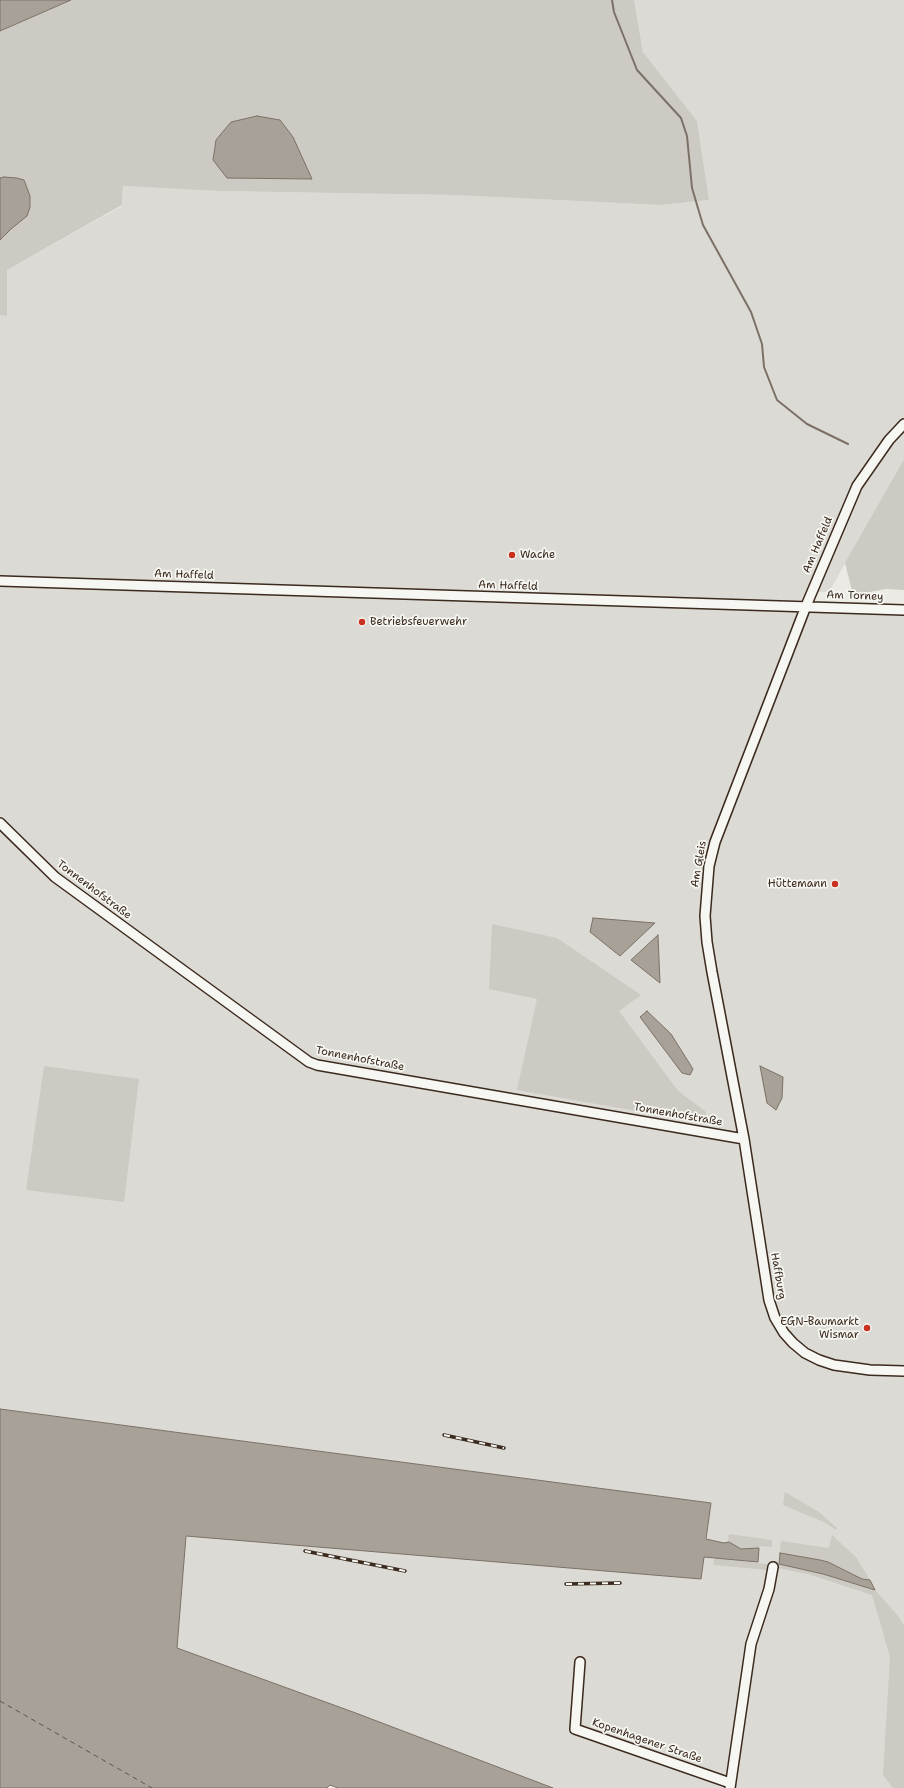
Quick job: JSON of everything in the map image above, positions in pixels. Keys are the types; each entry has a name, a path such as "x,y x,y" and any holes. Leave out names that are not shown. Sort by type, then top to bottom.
{"street":[{"name":"Am Haffeld","path":"0,581 806,606 857,486 889,440 904,424"},
{"name":"Am Torney","path":"806,606 904,610"},
{"name":"Am Gleis","path":"744,1139 707,942 705,916 709,866 723,818 806,606"},
{"name":"Tonnenhofstraße","path":"0,823 55,877 309,1062 324,1066 744,1139"},
{"name":"Haffburg","path":"744,1139 769,1300 775,1318 784,1333 805,1353 834,1365 870,1370 904,1371"},
{"name":"Kopenhagener Straße","path":"580,1662 575,1729 730,1785 751,1644 769,1589 773,1567"}],"shaded area":[{"path":"0,0 71,0 0,31"},
{"path":"71,0 634,0 643,52 697,121 709,200 661,205 453,195 218,191 123,186 122,205 7,270 7,316 0,315 0,31"},
{"path":"634,0 904,0 904,459 829,592 812,592 806,606 904,610 904,1788 550,1788 177,1648 186,1536 272,1541 701,1579 711,1503 0,1409 0,315 7,315 7,270 122,206 123,186 218,191 453,195 661,205 709,200 697,121 643,52"},
{"path":"257,116 280,120 293,137 312,179 227,178 213,160 216,140 231,122"},
{"path":"4,177 24,180 30,196 30,207 27,216 0,240 0,178"},
{"path":"904,459 904,590 886,589 853,595 845,563"},
{"path":"593,918 655,923 620,956 590,932"},
{"path":"492,924 557,938 641,995 619,1011 678,1091 705,1111 710,1124 517,1090 537,999 489,989"},
{"path":"658,935 660,983 631,960"},
{"path":"647,1011 671,1034 693,1069 690,1075 682,1073 640,1017"},
{"path":"44,1066 139,1079 124,1202 26,1190"},
{"path":"760,1066 783,1077 782,1098 776,1110 767,1103"},
{"path":"0,1409 711,1503 706,1539 724,1543 729,1542 741,1549 759,1548 758,1562 704,1557 701,1579 186,1536 177,1648 353,1712 553,1788 338,1788 330,1785 327,1788 0,1788"},
{"path":"785,1492 819,1512 837,1528 836,1530 824,1522 783,1505"},
{"path":"729,1534 772,1540 772,1546 741,1549 728,1542"},
{"path":"832,1535 856,1557 870,1580 862,1579 820,1560 780,1553 781,1541 829,1548"},
{"path":"780,1553 828,1562 862,1579 870,1580 875,1590 823,1574 779,1564"},
{"path":"720,1558 767,1564 768,1570 713,1565 714,1559"},
{"path":"779,1564 823,1574 875,1590 904,1625 904,1788 893,1788 883,1775 890,1657 872,1595 811,1575 778,1568"}],"waterway":[{"path":"612,0 614,12 637,70 681,118 687,136 692,188 703,225 751,312 762,344 764,367 777,400 807,424 848,444"}],"ferry route":[{"path":"0,1701 152,1788"}],"railway":[{"path":"444,1435 504,1448"},
{"path":"305,1551 405,1571"},
{"path":"566,1584 620,1583"}],"place":[{"name":"Wache","path":"512,555"},
{"name":"Betriebsfeuerwehr","path":"362,622"},
{"name":"Hüttemann","path":"835,884"},
{"name":"EGN-Baumarkt Wismar","path":"867,1328"}]}
